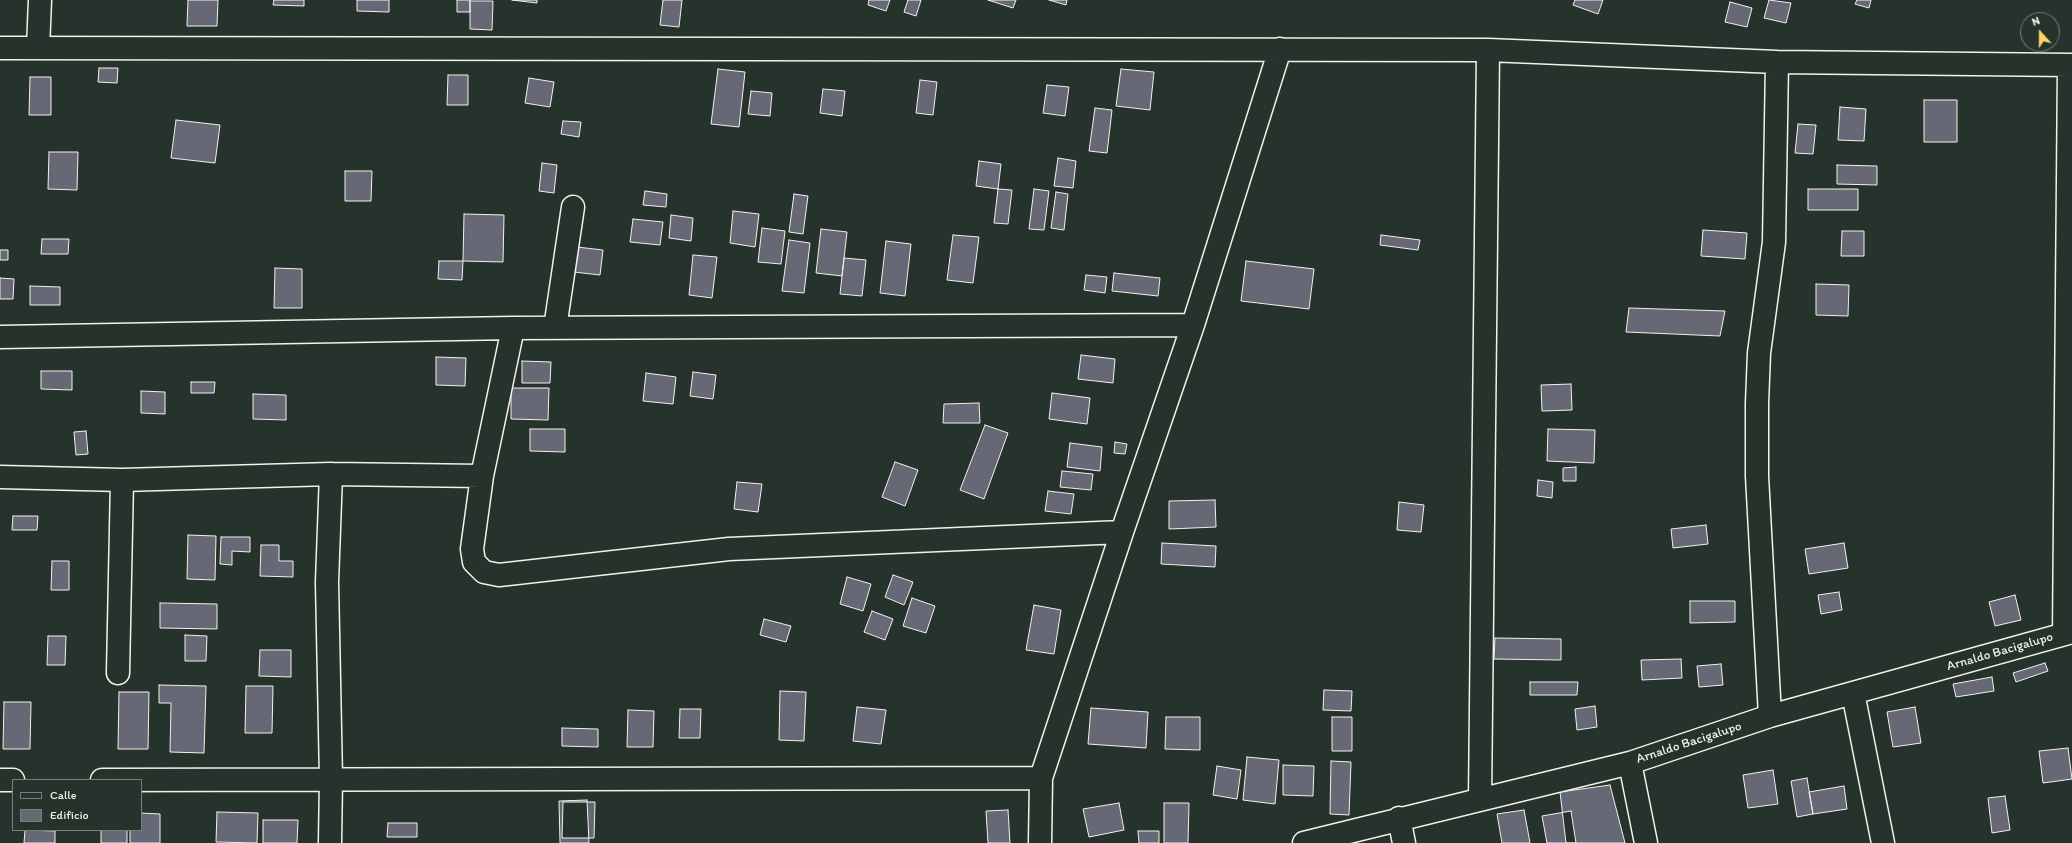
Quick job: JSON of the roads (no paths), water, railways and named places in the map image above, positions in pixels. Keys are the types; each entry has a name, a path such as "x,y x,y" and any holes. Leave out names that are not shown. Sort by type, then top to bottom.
{"street":[{"path":"38,48 40,0"},
{"path":"0,48 1488,50 1777,62 2070,65 2068,633"},
{"path":"1040,843 1042,778 1122,532 1193,325 1280,49"},
{"path":"1480,799 1488,50"},
{"path":"1770,716 1757,476 1757,403 1759,353 1774,242 1777,62"},
{"path":"555,328 572,208"},
{"path":"0,336 512,328 1193,325"},
{"path":"512,328 482,476 472,549 474,562 484,572 499,576 729,549 1122,532"},
{"path":"0,477 122,480 331,474 482,476"},
{"path":"330,843 331,779 328,582 331,474"},
{"path":"118,673 122,480"},
{"name":"Arnaldo Bacigalupo","path":"1304,843 1399,818 1630,762 1770,716 2068,633"},
{"path":"1853,693 1883,843"},
{"path":"1630,762 1646,843"},
{"path":"142,780 1042,778"},
{"path":"0,780 12,780"},
{"path":"1399,818 1404,843"}]}
